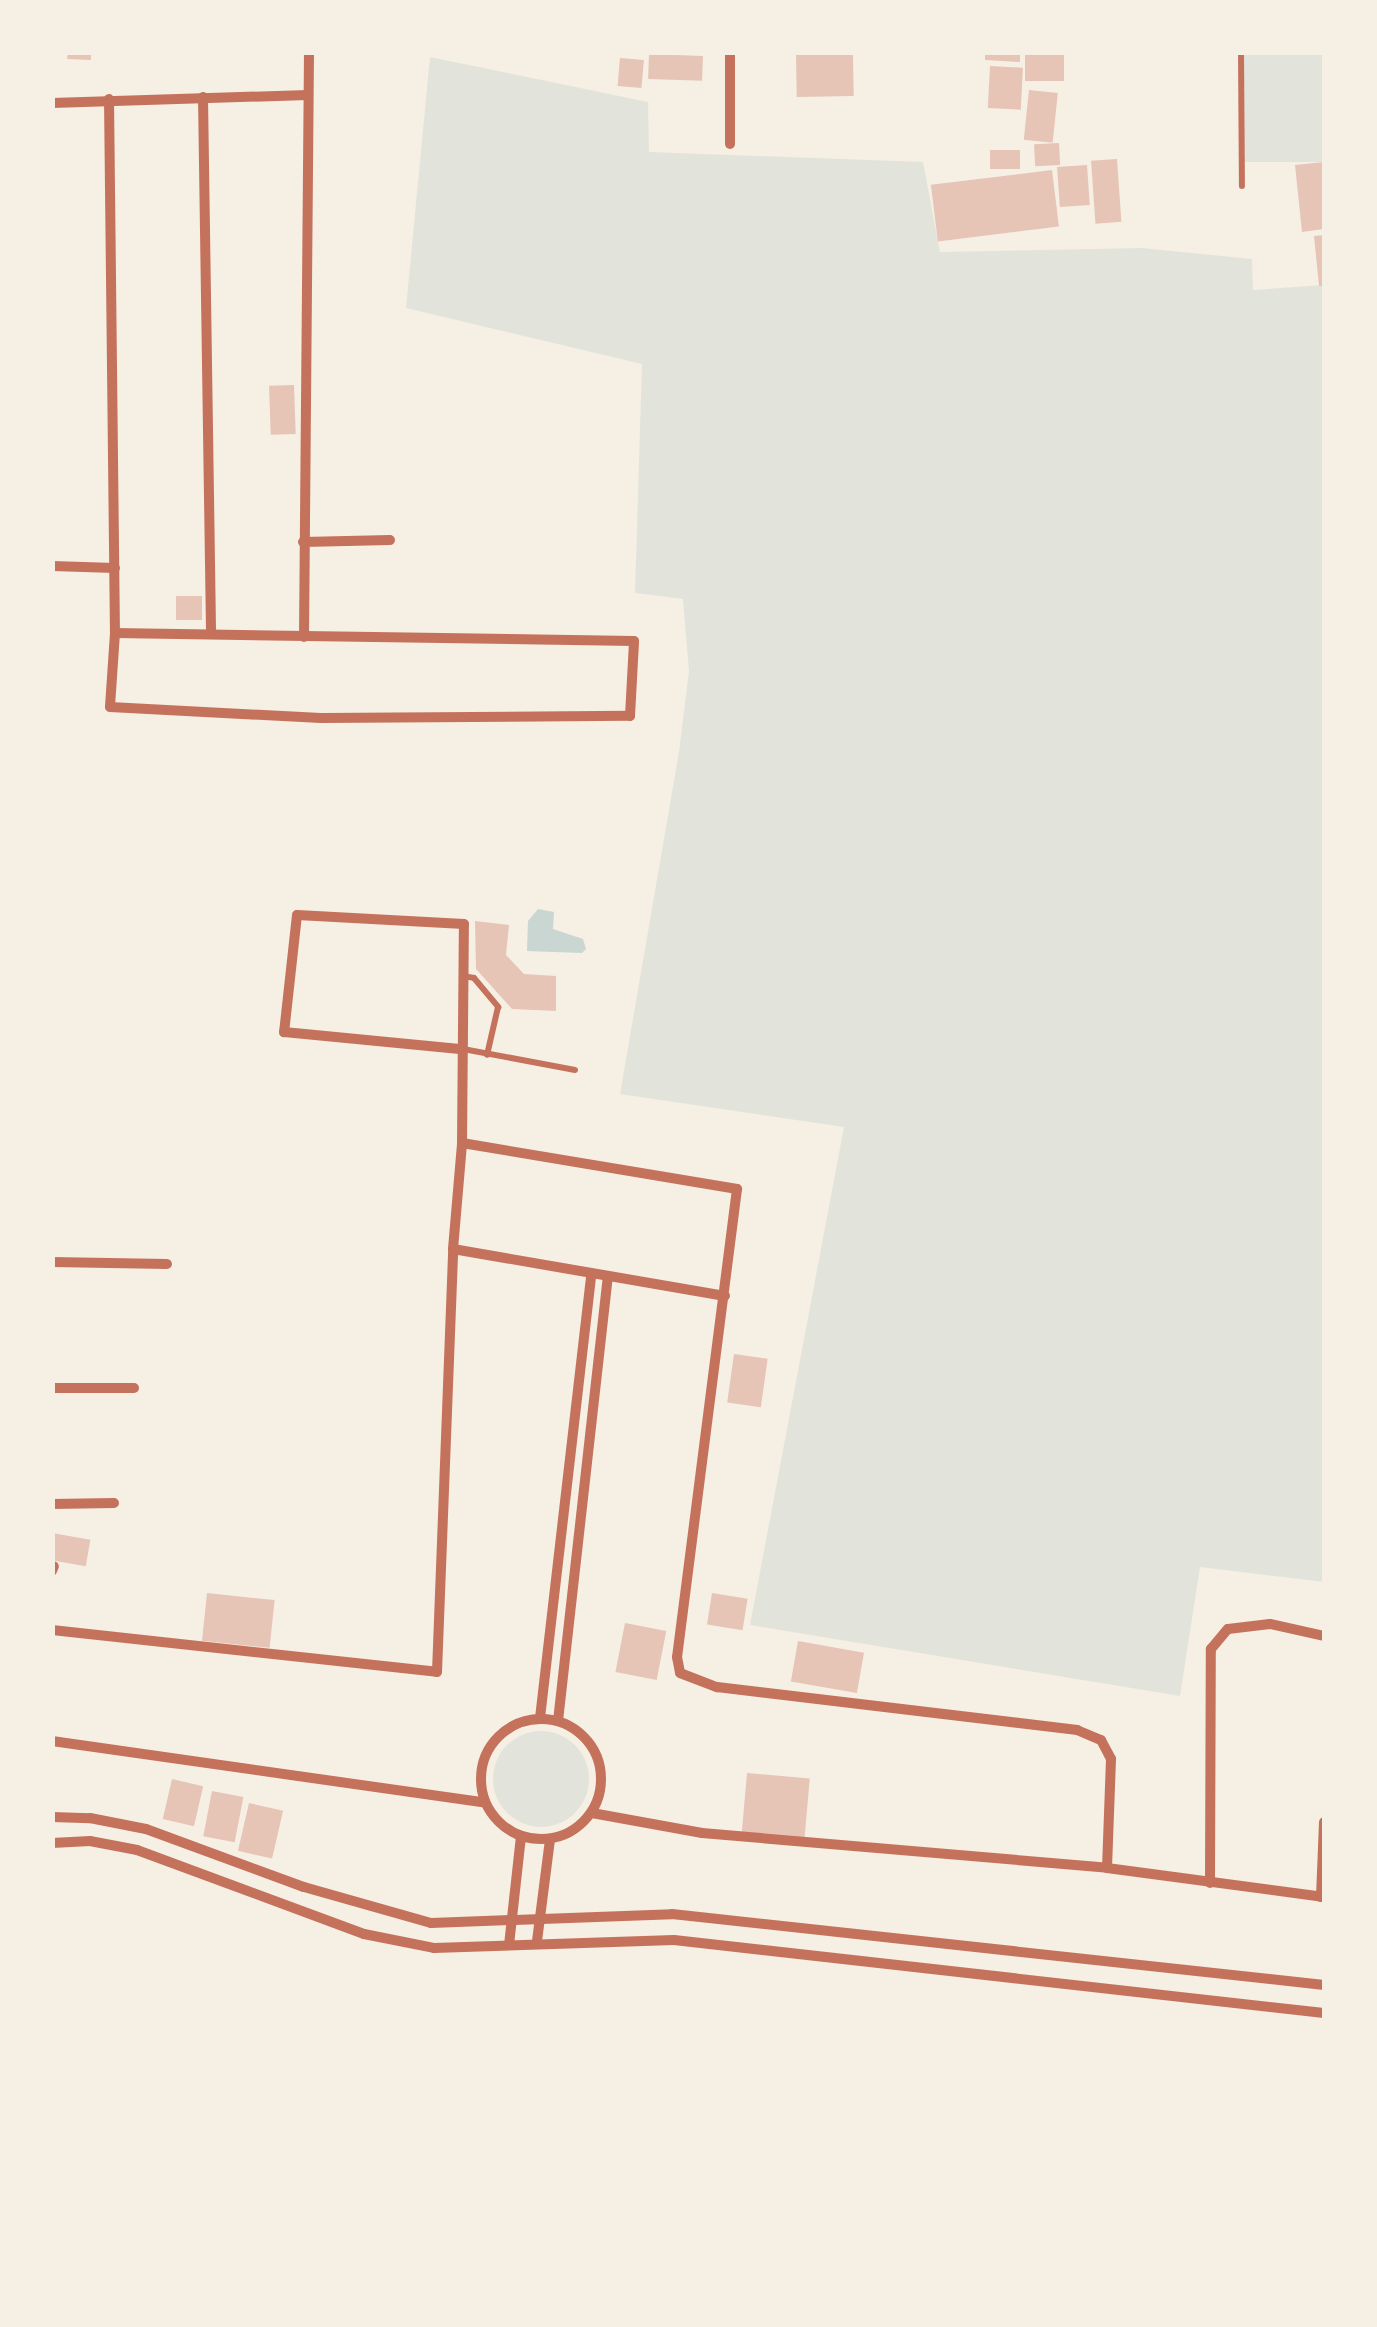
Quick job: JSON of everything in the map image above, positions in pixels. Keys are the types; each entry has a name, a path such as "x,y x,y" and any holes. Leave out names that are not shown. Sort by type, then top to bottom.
{"street":[{"path":"304,637 308,52"},
{"path":"730,52 730,144"},
{"path":"52,103 308,95"},
{"path":"203,97 211,631"},
{"path":"110,100 115,633 110,707 321,718 630,716 634,640 304,637 211,631 115,633"},
{"path":"303,542 390,540"},
{"path":"52,566 114,568"},
{"path":"52,1630 437,1672 453,1250 462,1143 464,924 297,915 284,1032 462,1049"},
{"path":"462,1143 737,1189 677,1657 680,1673 716,1687 1077,1730 1101,1740 1111,1760 1107,1868"},
{"path":"453,1250 725,1296"},
{"path":"52,1262 167,1264"},
{"path":"540,1718 591,1275"},
{"path":"558,1721 608,1278"},
{"path":"52,1388 134,1388"},
{"path":"52,1504 114,1503"},
{"path":"1210,1882 1212,1649 1228,1629 1270,1624 1324,1636"},
{"path":"540,1718 558,1721 576,1729 598,1758 602,1777 592,1813 566,1834 550,1839 521,1836 506,1828 485,1803 482,1764 503,1731 540,1718"},
{"path":"52,1740 485,1803"},
{"path":"592,1813 702,1834 1107,1868 1323,1897 1324,1822"},
{"path":"52,1817 90,1818 146,1829 304,1887 432,1923 672,1914 1324,1985"},
{"path":"509,1944 521,1836"},
{"path":"537,1942 550,1839"},
{"path":"52,1843 90,1841 138,1850 364,1934 434,1948 674,1940 1324,2013"}],"lane":[{"path":"1241,52 1242,186"},
{"path":"462,976 474,978 498,1007 486,1054"},
{"path":"462,1049 575,1070"}],"shaded area":[{"path":"1244,53 1324,53 1324,162 1244,162"},
{"path":"430,57 648,102 649,152 923,162 940,252 1142,248 1252,259 1253,290 1324,285 1324,1582 1200,1567 1180,1696 750,1625 844,1127 620,1094 679,752 689,671 683,599 635,593 642,364 406,308"},
{"path":"538,909 554,912 553,929 583,939 586,949 582,953 527,951 528,921"},
{"path":"541,1731 559,1734 575,1745 586,1761 586,1797 575,1813 559,1824 541,1827 523,1824 507,1813 496,1797 493,1779 496,1761 507,1745 523,1734"}],"building":[{"path":"68,52 91,52 91,60 67,59"},
{"path":"985,52 1020,52 1020,62 985,60"},
{"path":"1025,52 1064,52 1064,81 1025,81"},
{"path":"649,54 703,56 702,81 648,79"},
{"path":"853,54 854,96 797,97 796,55"},
{"path":"620,58 644,60 641,88 618,86"},
{"path":"990,66 1023,68 1021,110 988,108"},
{"path":"1029,90 1058,93 1053,143 1024,140"},
{"path":"1059,143 1060,165 1035,166 1034,144"},
{"path":"990,150 1020,150 1020,169 990,169"},
{"path":"1117,159 1121,222 1095,224 1091,161"},
{"path":"1324,162 1324,229 1302,232 1295,165"},
{"path":"1087,165 1090,205 1060,207 1057,167"},
{"path":"1052,170 1059,227 938,241 931,185"},
{"path":"1324,235 1324,286 1319,286 1314,236"},
{"path":"294,385 296,434 271,435 269,386"},
{"path":"176,596 202,596 202,620 176,620"},
{"path":"475,921 509,925 506,955 524,974 556,976 556,1011 512,1009 476,969"},
{"path":"734,1354 768,1359 761,1407 727,1403"},
{"path":"52,1533 90,1540 86,1566 52,1560"},
{"path":"207,1593 275,1600 270,1648 202,1641"},
{"path":"712,1593 748,1599 743,1630 707,1625"},
{"path":"625,1623 666,1631 657,1680 615,1672"},
{"path":"798,1641 864,1653 857,1693 791,1681"},
{"path":"747,1773 810,1778 804,1840 742,1835"},
{"path":"172,1779 203,1786 194,1826 163,1819"},
{"path":"212,1791 243,1797 235,1842 203,1836"},
{"path":"249,1803 283,1811 272,1859 238,1851"}]}
